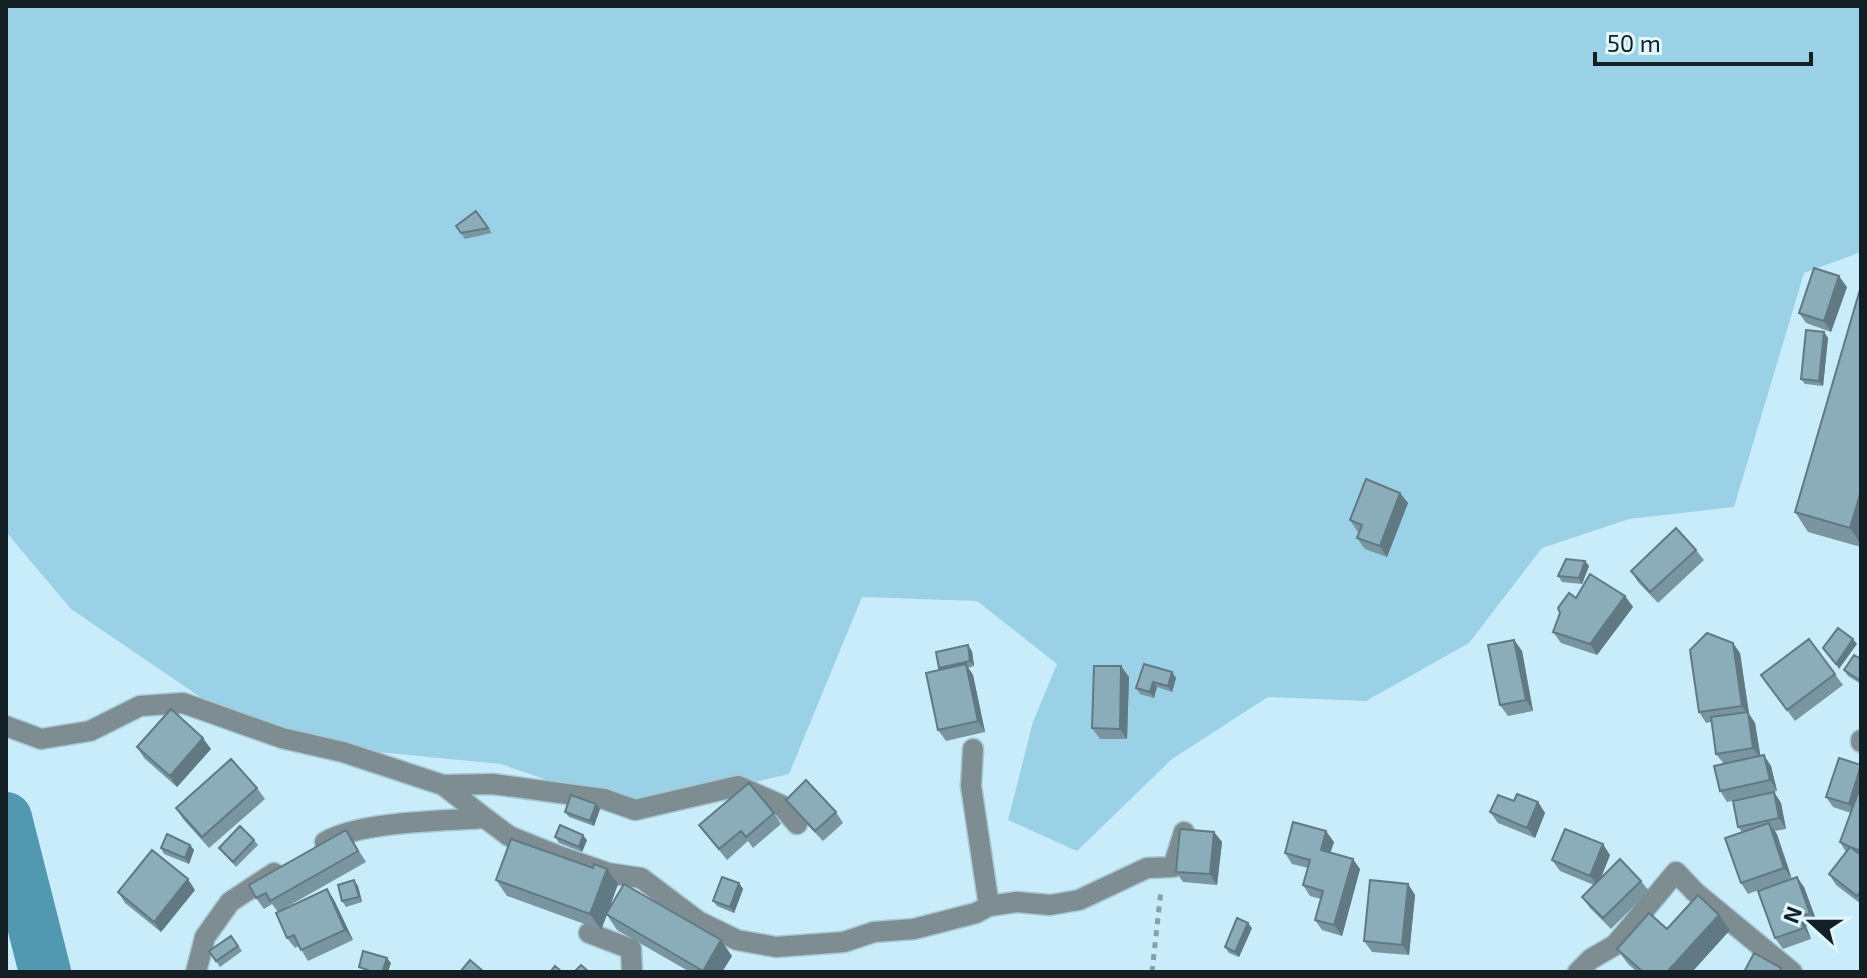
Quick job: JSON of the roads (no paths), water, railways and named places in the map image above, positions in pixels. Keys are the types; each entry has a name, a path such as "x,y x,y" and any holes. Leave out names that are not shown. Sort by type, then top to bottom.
{"street":[{"path":"6,726 41,739 90,731 140,706 183,703 282,738 343,752 443,785 493,784 604,799 635,810 738,786 781,805 797,824"},
{"path":"973,749 971,786 989,906"},
{"path":"443,785 509,836 608,873 641,878 698,921 737,940 776,947 844,942 874,932 914,929 976,913 989,906 1017,902 1050,905 1079,900 1147,868 1173,867 1184,832"},
{"path":"196,972 205,937 230,902 340,833 412,823 485,818"},
{"path":"1578,972 1591,959 1615,945 1676,872 1695,892 1792,972"},
{"path":"589,933 631,949 632,972"}],"waterway":[{"path":"6,818 45,972"}]}
